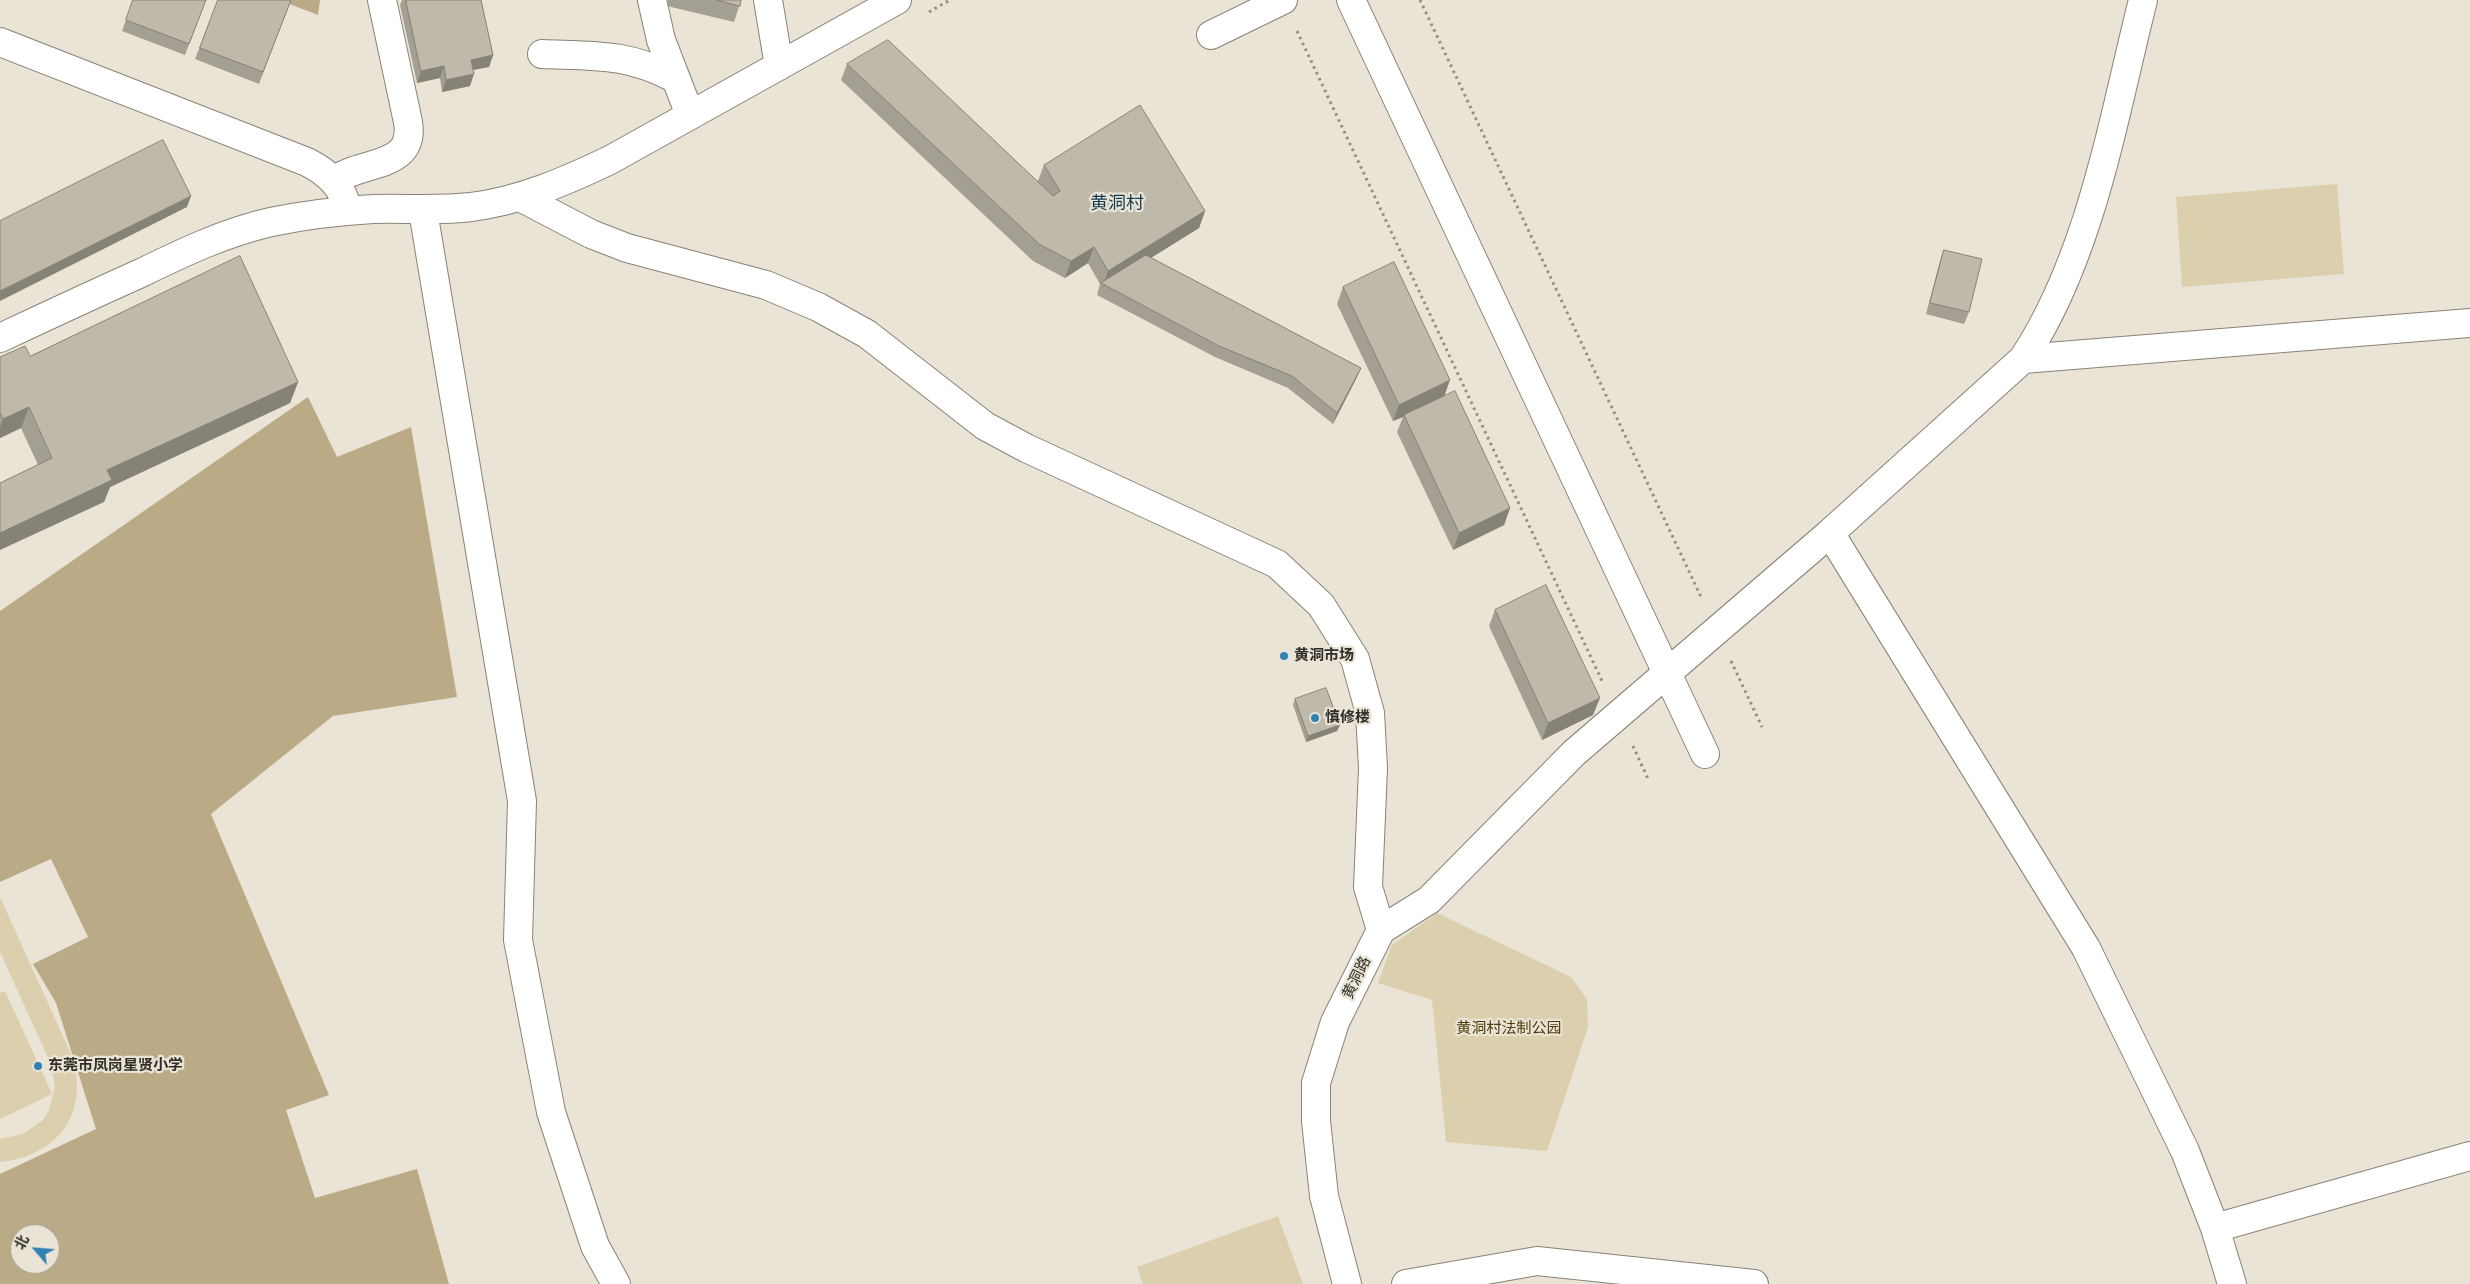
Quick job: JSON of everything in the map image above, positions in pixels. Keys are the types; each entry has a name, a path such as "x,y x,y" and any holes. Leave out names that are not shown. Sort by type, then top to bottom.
{"street":[{"path":"334,181 350,171 391,159 401,152 408,142 408,122 382,0"},
{"path":"652,0 660,40 690,115"},
{"path":"768,0 779,66"},
{"path":"0,338 218,239 269,223 322,213 375,209 423,211 472,207 520,197 566,181 610,160 897,0"},
{"path":"1211,35 1283,0"},
{"path":"1351,0 1706,754"},
{"path":"520,197 591,234 627,248 766,285 818,307 867,334 985,426 1026,448 1277,564 1321,605 1355,659 1370,714 1373,768 1368,887 1381,930 1429,900 1574,753 1830,533 2023,359 2042,330 2058,298 2087,217 2144,0"},
{"path":"0,42 317,166 334,181 346,200 348,211"},
{"path":"542,54 630,59 646,64 674,78"},
{"path":"423,211 522,801 518,940 551,1112 595,1246 616,1284"},
{"path":"2023,359 2470,323"},
{"path":"1830,533 2086,948 2185,1151 2215,1228 2232,1284"},
{"name":"黄洞路","path":"1347,1284 1324,1196 1316,1121 1316,1083 1335,1022 1381,930"},
{"path":"2215,1228 2470,1156"},
{"path":"1406,1284 1538,1261 1754,1284"}],"path":[{"path":"1420,0 1703,602"},
{"path":"1295,27 1607,692"},
{"path":"1728,656 1762,728"},
{"path":"1632,745 1649,781"}],"green space":[{"path":"2337,184 2344,274 2182,287 2176,197"},
{"path":"0,897 71,1054 76,1075 77,1094 73,1112 65,1127 54,1140 39,1151 21,1158 0,1162 0,1139 23,1134 43,1120 49,1110 55,1086 50,1062 0,952"},
{"name":"黄洞村法制公园","path":"1437,913 1571,977 1587,999 1588,1027 1547,1151 1446,1142 1432,1000 1378,983 1392,945"},
{"path":"5,991 52,1094 0,1119 0,993"},
{"path":"1278,1216 1303,1284 1143,1284 1137,1267"}],"shaded area":[{"path":"279,0 320,0 318,15"},
{"path":"308,397 337,457 411,427 457,697 333,716 211,814 329,1095 286,1110 315,1198 417,1169 449,1284 0,1284 0,1174 96,1129 56,1003 33,964 88,937 51,859 0,882 0,611"}],"building":[{"path":"133,0 206,0 189,44 126,20"},
{"path":"218,0 291,0 263,72 200,48"},
{"path":"406,0 481,0 493,55 471,60 474,74 446,80 444,66 421,71"},
{"path":"717,0 741,0 740,6"},
{"path":"888,40 1053,196 1060,191 1044,165 1140,105 1205,211 1108,271 1094,247 1071,261 1039,244 847,64"},
{"path":"163,140 191,196 0,291 0,221"},
{"path":"1944,250 1982,259 1969,312 1930,303"},
{"path":"1146,255 1361,368 1337,413 1292,376 1219,346 1101,283"},
{"path":"240,256 298,382 107,470 112,480 0,533 0,483 52,458 29,407 3,419 0,413 0,357 25,346 30,356"},
{"path":"1394,262 1450,380 1399,405 1343,287"},
{"path":"1455,391 1510,508 1459,533 1404,415"},
{"path":"1546,585 1600,698 1548,723 1495,610"},
{"name":"慎修楼","path":"1326,688 1340,725 1308,736 1295,699"}],"place":[{"name":"黄洞市场","path":"1284,656"},
{"name":"慎修楼","path":"1315,718"},
{"name":"东莞市凤岗星贤小学","path":"38,1066"}],"district":[{"name":"黄洞村","path":"1117,204"}]}
